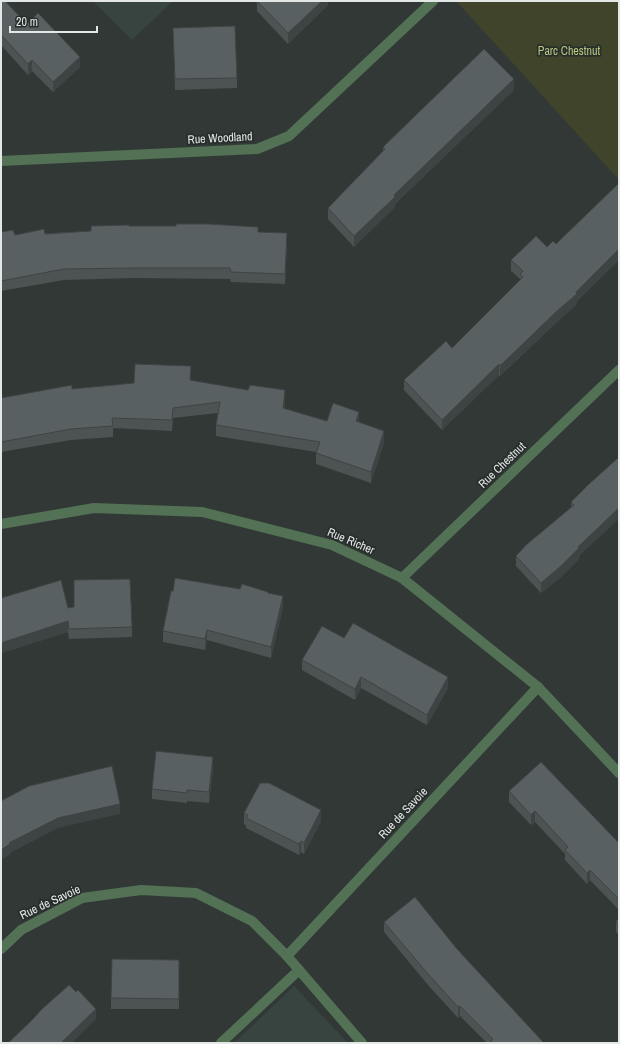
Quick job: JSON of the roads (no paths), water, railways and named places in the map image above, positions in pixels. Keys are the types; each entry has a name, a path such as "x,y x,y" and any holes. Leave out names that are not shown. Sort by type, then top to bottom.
{"street":[{"name":"Rue Woodland","path":"1,161 257,150 289,136 433,1"},
{"name":"Rue Chestnut","path":"402,578 619,370"},
{"name":"Rue Richer","path":"1,524 94,508 202,512 332,545 402,578 538,687 619,773"},
{"name":"Rue de Savoie","path":"288,956 538,687"},
{"name":"Rue de Savoie","path":"1,949 21,930 82,898 141,890 196,893 252,921 288,956 362,1043"},
{"path":"221,1043 299,970"}],"park label":[{"name":"Parc Chestnut","path":"569,51"}]}
